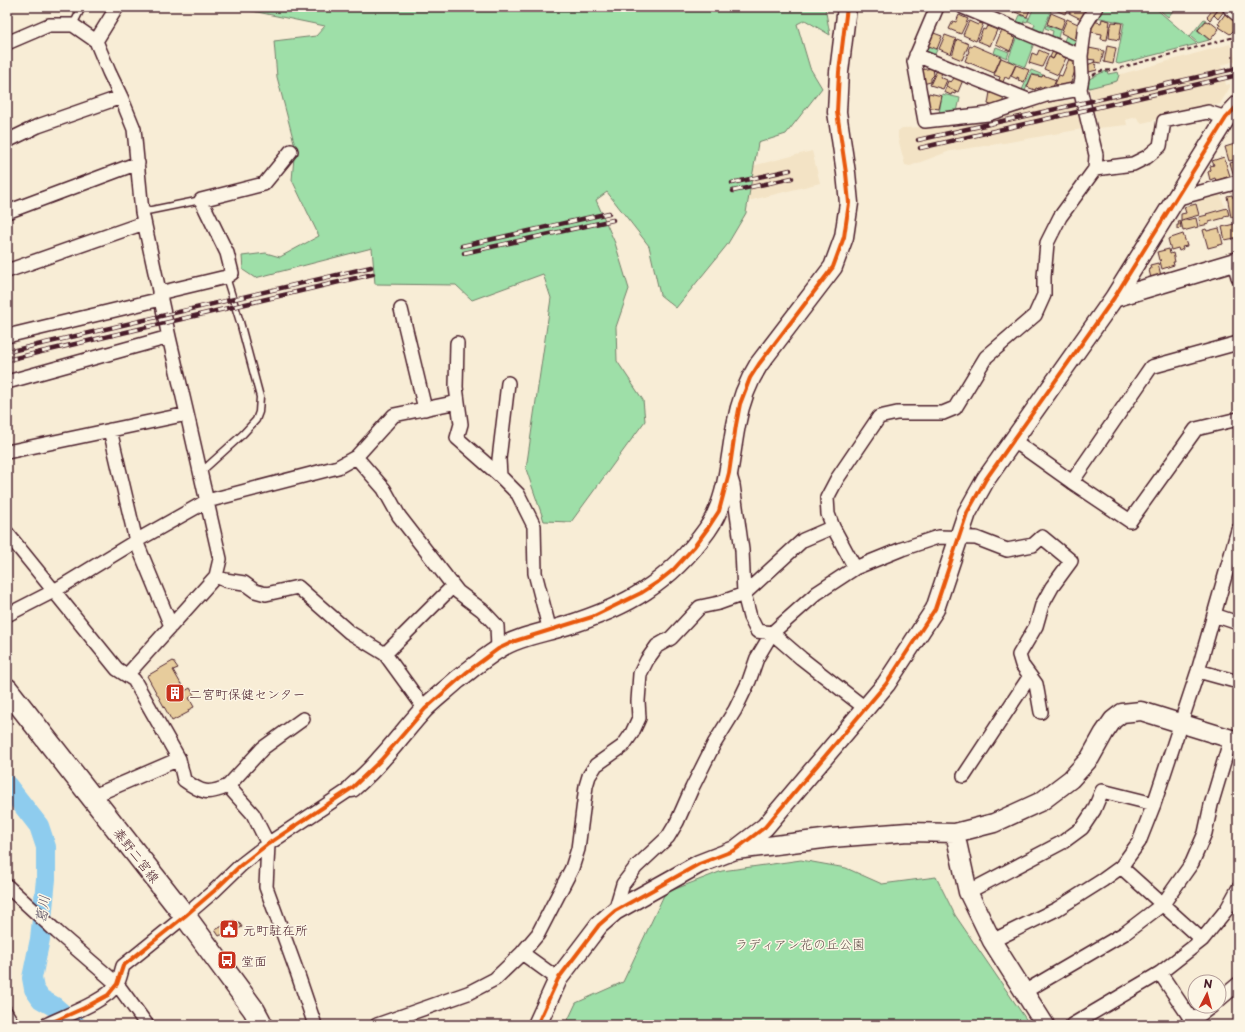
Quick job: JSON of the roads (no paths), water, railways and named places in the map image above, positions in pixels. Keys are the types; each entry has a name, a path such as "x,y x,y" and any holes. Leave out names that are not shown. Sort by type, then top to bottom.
{"main road":[{"name":"秦野二宮線","path":"7,689 185,916 254,1010 262,1025"}],"street":[{"path":"96,41 117,7"},
{"path":"50,1023 84,1008 108,995 117,984 123,966 185,916 241,865 268,844 352,788 381,760 424,709 498,649 515,641 592,618 617,606 658,582 673,570 694,547 708,528 718,510 729,473 736,425 744,390 759,364 833,267 844,236 848,220 849,198 837,112 839,72 847,7"},
{"path":"936,7 914,61 925,121 988,114 1081,84"},
{"path":"963,7 1081,56"},
{"path":"855,568 832,527 828,514 827,498 837,479 880,417 897,413 943,413 956,408 986,357 1035,315 1044,295 1047,243 1060,217 1095,169 1096,155 1081,84 1081,56 1085,25 1096,7"},
{"path":"1232,7 1238,12"},
{"path":"7,43 49,25 73,25 96,41 108,72 121,97 134,129 143,218 168,337 201,472 220,559 216,576 127,675"},
{"path":"916,55 1028,100"},
{"path":"7,141 38,126 121,97"},
{"path":"735,850 765,828 886,684 935,609 967,513 978,492 1114,298 1226,118 1238,105"},
{"path":"1095,169 1133,164 1147,157 1160,146 1164,121 1208,112 1226,118"},
{"path":"7,336 226,277 232,273 227,253 201,200 264,184 291,151"},
{"path":"7,212 138,163"},
{"path":"1175,199 1238,182"},
{"path":"7,271 143,218"},
{"path":"1114,298 1237,267"},
{"path":"401,309 425,409"},
{"path":"7,382 168,337"},
{"path":"457,343 456,387 462,424 457,438 518,494 534,526 534,573 550,630"},
{"path":"1072,482 1151,368 1238,343"},
{"path":"500,476 499,459 508,383"},
{"path":"7,615 54,591 136,541 207,501 338,467 356,457 394,415 458,402"},
{"path":"7,452 187,414"},
{"path":"1013,440 1130,521 1196,430 1238,418"},
{"path":"110,430 136,541 172,626"},
{"path":"356,457 384,490 399,516 458,592 482,610 497,626 498,649"},
{"path":"729,473 733,485 742,550 744,594 750,617 757,631 772,633 797,655 866,708"},
{"path":"377,1025 468,993 495,980 522,953 538,934 572,868 578,849 586,786 589,776 596,765 623,746 632,733 639,718 638,701 640,674 647,660 657,646 671,638 700,607 719,603 744,594 803,540 832,527"},
{"path":"992,941 1058,909 1103,880 1121,867 1139,842 1154,804 1181,724 1214,615 1233,567 1238,530"},
{"path":"7,533 117,669 134,680 179,759 184,780 198,790 215,792 228,786 263,748 303,719"},
{"path":"615,911 623,884 636,867 668,837 677,822 714,744 735,710 749,681 757,658 772,633 817,593 855,568 902,548 938,537 976,538 1007,550 1033,545 1042,537 1071,560 1052,586 1042,604 1036,626 1019,655 1022,665 1036,684 1041,712"},
{"path":"216,576 225,580 244,583 255,591 266,594 298,587 349,632 385,654 424,709"},
{"path":"385,654 454,586"},
{"path":"1214,615 1238,622"},
{"path":"1198,671 1238,682"},
{"path":"964,776 1030,676"},
{"path":"537,1025 558,979 600,925 615,911 699,864 735,850 831,838 908,832 955,833 994,823 1042,801 1071,779 1090,758 1104,732 1113,720 1122,714 1141,711 1234,739 1211,805 1205,833 1192,863 1163,904 1125,933 1024,992"},
{"path":"91,797 179,759"},
{"path":"228,786 252,814 268,844 266,887 315,1025"},
{"path":"968,892 1063,842 1082,828 1094,810 1102,791 1154,804"},
{"path":"955,833 968,892 992,941 1045,1025"},
{"path":"1121,867 1202,940"},
{"path":"7,886 117,984 147,1025"},
{"path":"1072,1025 1160,973 1202,940 1227,909 1238,888"},
{"path":"522,953 558,979"},
{"path":"1160,973 1191,1024 1203,1014"},
{"path":"1227,993 1238,984"}],"lane":[{"path":"73,25 82,7"},
{"path":"143,218 201,200"},
{"path":"201,472 243,434 256,420 260,397 240,322 226,277"},
{"path":"7,1008 17,1025"}],"waterway":[{"name":"葛川","path":"7,785 39,826 46,847 46,879 40,939 32,978 34,989 41,999 55,1007 76,1025"}],"railway":[{"path":"918,140 1238,68"},
{"path":"920,148 1238,75"},
{"path":"732,183 790,170"},
{"path":"733,191 792,178"},
{"path":"462,246 609,213"},
{"path":"464,253 613,220"},
{"path":"7,352 371,267"},
{"path":"7,360 373,274"}],"place":[{"name":"二宮町保健センター","path":"175,693"},
{"name":"元町駐在所","path":"229,929"},
{"name":"堂面","path":"227,960"}],"park label":[{"name":"ラディアン花の丘公園","path":"800,943"}]}
